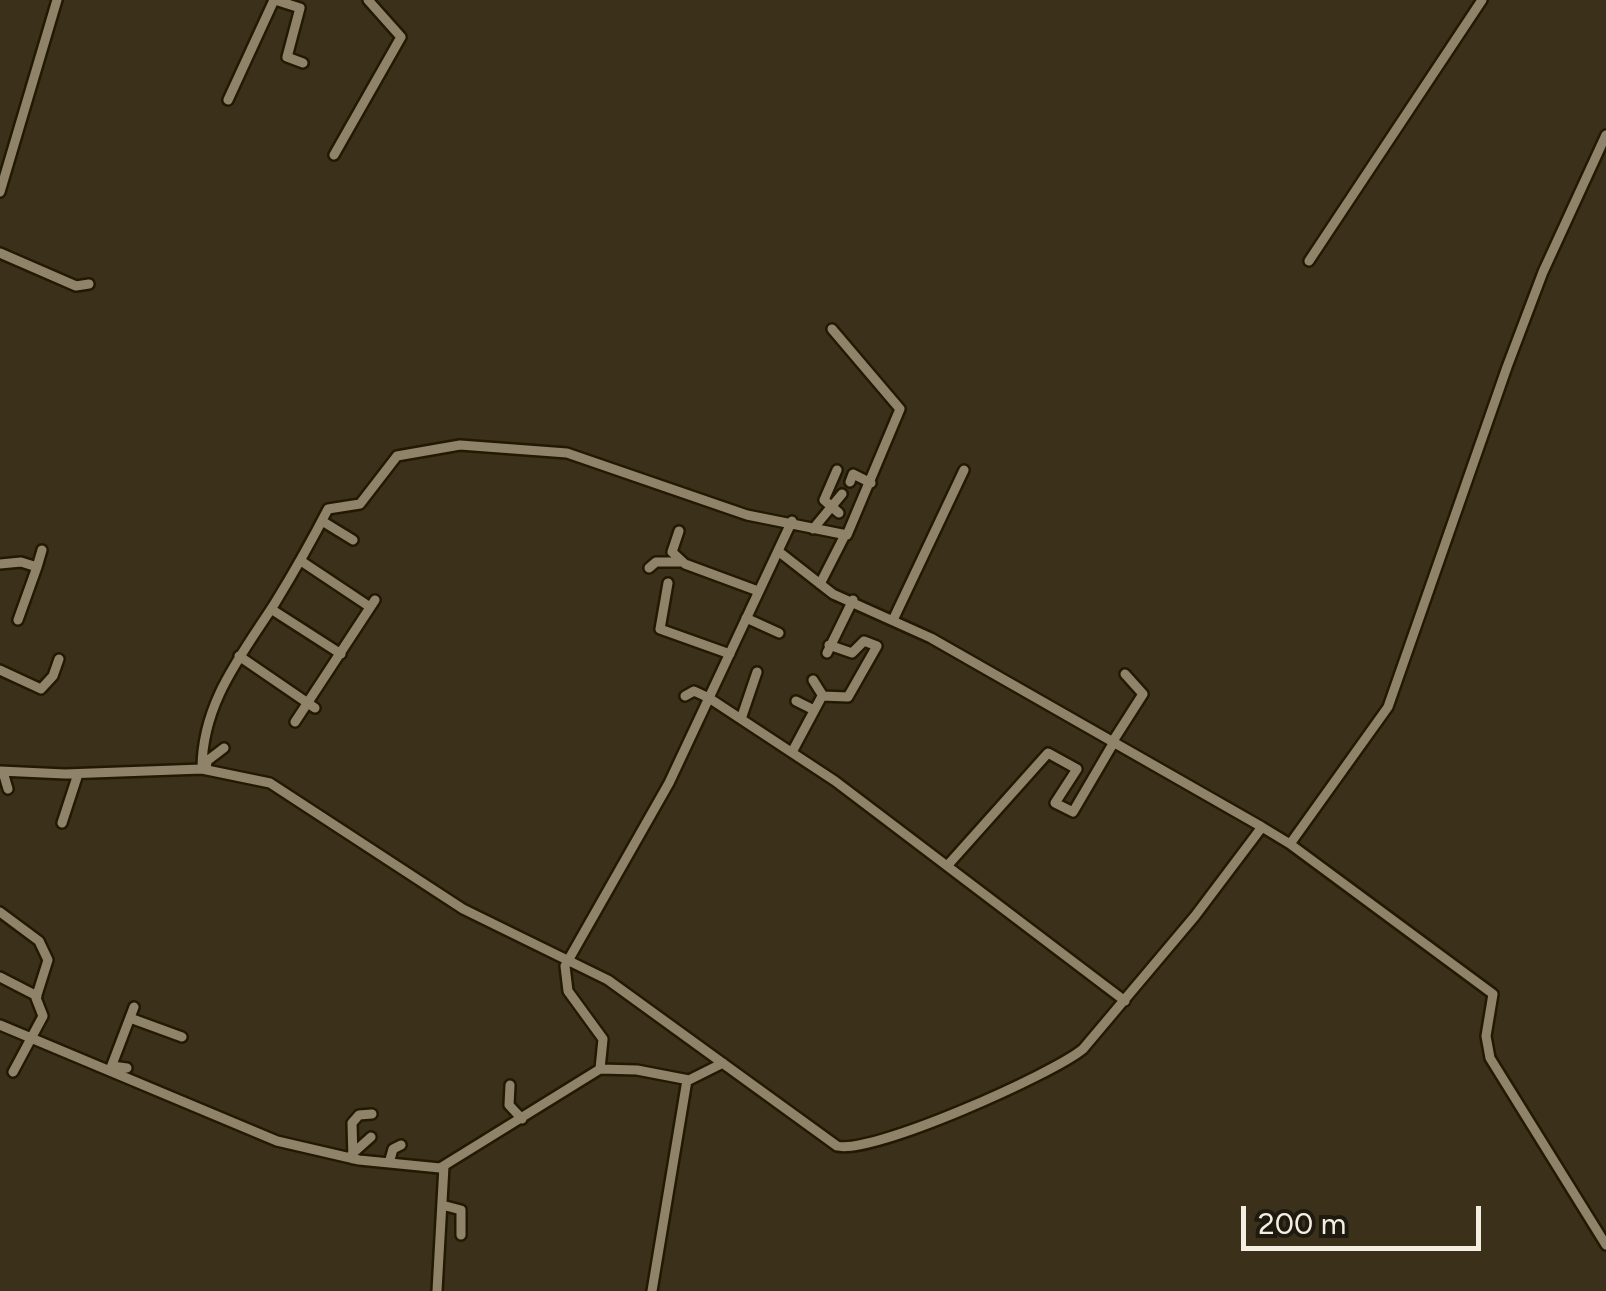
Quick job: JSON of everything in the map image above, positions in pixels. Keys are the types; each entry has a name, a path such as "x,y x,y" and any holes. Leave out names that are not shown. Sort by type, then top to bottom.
{"street":[{"path":"0,192 57,0"},
{"path":"228,100 274,0 300,8 287,57 303,63"},
{"path":"334,155 400,37 368,0"},
{"path":"1310,261 1482,0"},
{"path":"1290,844 1388,707 1543,272 1606,135"},
{"path":"0,253 76,286 89,284"},
{"path":"820,584 845,551 845,535 871,483 900,409 832,329"},
{"path":"204,769 202,742 222,683 301,561 322,521 333,507 362,502 397,456 460,445 567,453 733,511 845,535"},
{"path":"834,510 824,494 837,470"},
{"path":"893,620 964,470"},
{"path":"850,482 853,474 871,483"},
{"path":"813,529 834,510 842,494"},
{"path":"322,521 353,540"},
{"path":"600,1068 603,1038 568,990 566,966 669,782 792,522"},
{"path":"679,531 672,552 681,562"},
{"path":"18,620 42,550"},
{"path":"778,551 820,584 1114,741 1290,844 1492,994 1486,1036 1490,1058 1606,1246"},
{"path":"295,722 311,705 373,604 301,561"},
{"path":"0,564 20,562 37,567"},
{"path":"649,568 656,562 681,562 758,591"},
{"path":"668,583 660,628 730,654"},
{"path":"824,696 848,697 877,646 864,640 852,653 828,649 853,600"},
{"path":"271,609 341,654"},
{"path":"746,618 780,634"},
{"path":"240,656 311,705"},
{"path":"0,670 42,689 53,676 59,659"},
{"path":"741,719 757,672"},
{"path":"1077,769 1055,803 1069,811 1077,809 1143,694 1125,674"},
{"path":"814,680 824,696"},
{"path":"684,696 694,691 709,698 792,752 1124,1000"},
{"path":"792,752 824,696"},
{"path":"796,701 814,710"},
{"path":"204,769 224,748"},
{"path":"947,866 1048,753 1094,778"},
{"path":"8,789 1,772 78,774 204,769 270,783 463,909 570,958 838,1146 862,1148 1062,1066 1124,1000 1262,827"},
{"path":"62,823 78,774"},
{"path":"0,912 38,941 47,954 37,996"},
{"path":"0,977 37,996 44,1011 34,1039 13,1072"},
{"path":"111,1068 134,1007"},
{"path":"130,1018 182,1037"},
{"path":"0,1025 111,1068 277,1141 390,1162 444,1166 600,1068 638,1070 687,1080 723,1063"},
{"path":"122,1039 136,1040"},
{"path":"111,1068 128,1068"},
{"path":"652,1291 687,1080"},
{"path":"510,1086 509,1106 522,1119"},
{"path":"353,1156 352,1123 359,1115 372,1114"},
{"path":"353,1156 371,1137"},
{"path":"390,1162 394,1150 401,1145"},
{"path":"437,1291 444,1166"},
{"path":"442,1205 461,1210 462,1235"}]}
